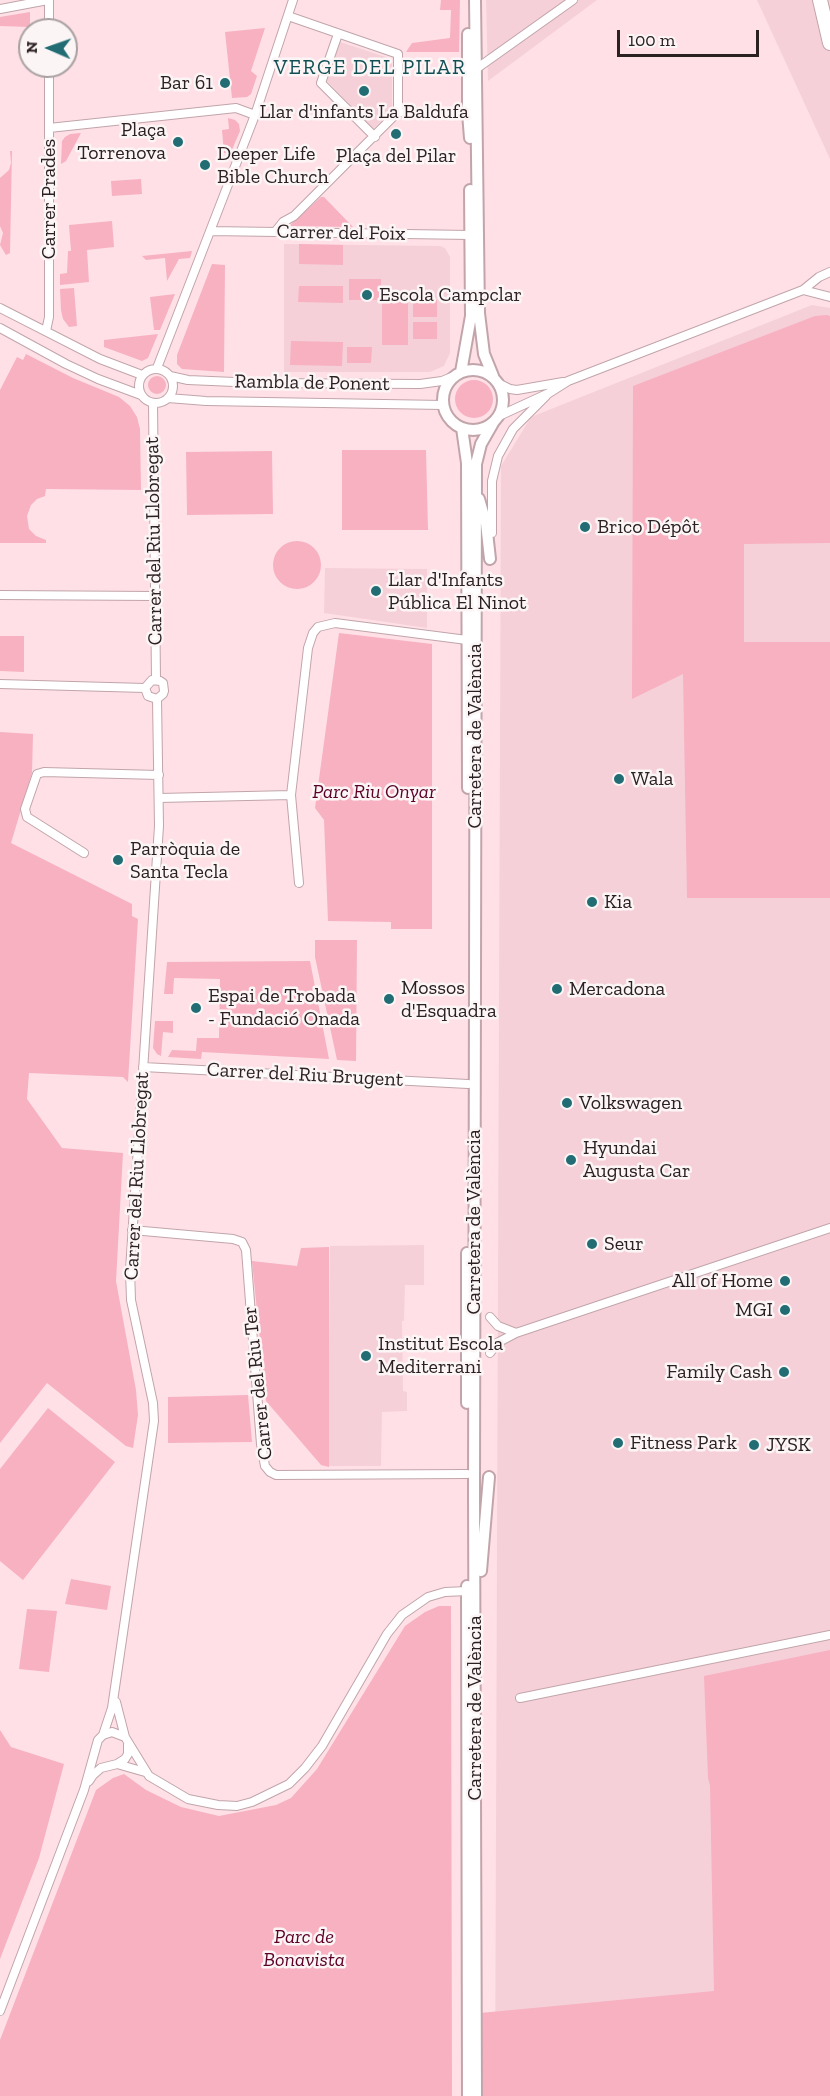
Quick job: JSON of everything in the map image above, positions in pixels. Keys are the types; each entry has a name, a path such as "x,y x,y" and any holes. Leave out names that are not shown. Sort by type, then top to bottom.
{"highway":[{"path":"820,0 830,43"}],"main road":[{"path":"468,0 471,316 458,374 444,392 443,405 447,415 462,428 476,430 496,419 504,402 484,354 478,313 475,0"},
{"path":"458,374 478,369 496,380"},
{"name":"Carretera de València","path":"476,2096 474,1625 476,464 482,444 496,419"},
{"name":"Carretera de València","path":"462,428 467,463 468,2096"},
{"path":"476,494 486,523 490,559"},
{"path":"474,1625 489,1477"}],"street":[{"path":"0,9 49,0 49,18"},
{"path":"157,368 255,115 293,0"},
{"path":"476,69 573,0"},
{"path":"274,232 282,222 294,216 398,112 398,54 288,16"},
{"path":"338,34 321,83 375,137"},
{"name":"Carrer Prades","path":"46,331 49,317 49,78"},
{"path":"49,128 236,108 255,115"},
{"path":"398,112 468,113"},
{"name":"Carrer del Foix","path":"211,231 470,235"},
{"path":"496,419 568,381 803,290 830,273"},
{"path":"803,290 827,295"},
{"path":"0,308 100,359 142,375"},
{"path":"0,328 77,369 141,395 153,403 168,398 173,388 167,372 157,368 142,375 139,388 141,395"},
{"name":"Rambla de Ponent","path":"170,376 188,380 258,383 420,384 442,381 458,374"},
{"path":"496,380 510,389 517,390 568,381"},
{"path":"490,559 492,481 498,456 513,429 549,393"},
{"name":"Rambla de Ponent","path":"168,398 206,401 443,405"},
{"name":"Carrer del Riu Llobregat","path":"153,403 156,680"},
{"path":"0,595 155,596"},
{"path":"299,883 291,795 308,648 313,633 318,627 335,623 466,640"},
{"path":"156,680 162,683 165,691 157,699 148,696 145,688 149,682 156,680"},
{"path":"0,684 145,688"},
{"name":"Carrer del Riu Llobregat","path":"103,1735 112,1708 154,1421 153,1403 131,1300 130,1270 159,798 157,699"},
{"path":"84,853 27,817 25,809 38,774 44,772 159,775"},
{"path":"159,798 291,795"},
{"name":"Carrer del Riu Brugent","path":"143,1067 468,1084"},
{"path":"490,1353 497,1343 516,1333 830,1228"},
{"name":"Carrer del Riu Ter","path":"132,1230 233,1239 242,1242 246,1250 261,1444 265,1466 270,1472 276,1475 467,1474"},
{"path":"490,1317 498,1326 516,1333"},
{"path":"96,1749 101,1760 145,1772 188,1799 237,1806 252,1802 289,1784 305,1768 322,1746 387,1634 402,1616 428,1597 446,1592 467,1591"},
{"path":"520,1698 830,1635"},
{"name":"Carrer del Riu Llobregat","path":"115,1685 116,1708 125,1737"},
{"path":"0,2011 84,1790 98,1740 103,1735 112,1732 125,1737 145,1772"},
{"path":"84,1790 93,1775 128,1754 128,1745"}],"shaded area":[{"path":"486,0 597,0 488,81"},
{"path":"757,0 830,0 830,159"},
{"name":"Llar d'infants La Baldufa","path":"340,42 392,59 392,110 373,129 327,81"},
{"name":"Escola Campclar","path":"284,244 440,246 445,248 450,257 450,353 444,366 430,372 284,372"},
{"path":"812,305 830,308 830,2096 495,2096 501,466 531,417"},
{"name":"Llar d'Infants Pública El Ninot","path":"325,568 427,569 427,628 324,613"},
{"name":"Institut Escola Mediterrani","path":"424,1245 424,1285 405,1285 404,1321 402,1321 403,1391 407,1392 407,1411 382,1412 381,1466 328,1466 330,1246"}],"green space":[{"path":"441,0 460,0 459,52 406,52 412,43 450,38 451,10 440,10"},
{"path":"30,12 30,18 18,18 18,27 0,26 0,17"},
{"path":"265,28 251,71 257,76 251,94 247,97 232,98 225,32"},
{"path":"228,118 239,124 240,131 231,152 224,153 222,130 229,129"},
{"path":"81,133 66,161 61,164 62,141 70,134"},
{"path":"10,151 12,151 10,253 6,255 0,245 3,233 0,226 0,178 9,170"},
{"path":"141,179 142,194 112,196 111,181"},
{"path":"321,197 324,197 353,227 289,226"},
{"path":"112,221 114,247 87,250 89,282 60,285 60,274 67,273 68,251 71,251 69,225"},
{"path":"299,244 343,245 343,265 299,264"},
{"path":"192,251 190,258 179,259 167,281 165,258 146,260 142,256"},
{"path":"212,264 225,265 224,372 182,369 177,364 177,355"},
{"path":"349,279 381,279 381,300 349,300"},
{"path":"299,286 343,286 343,303 298,302"},
{"path":"74,288 77,326 69,327 63,319 60,289"},
{"path":"382,293 408,293 408,345 382,345"},
{"path":"175,294 160,330 154,330 150,297"},
{"path":"413,300 437,300 437,317 413,317"},
{"path":"815,316 830,316 830,543 744,544 744,642 830,642 830,898 687,898 683,674 632,699 633,386"},
{"path":"413,322 437,322 437,339 413,339"},
{"path":"158,334 148,358 142,361 104,347 104,340"},
{"path":"291,341 343,342 342,366 290,365"},
{"path":"347,347 372,347 371,363 347,363"},
{"path":"26,354 73,378 119,397 130,406 137,417 140,429 141,490 46,489 45,496 37,499 31,505 27,516 29,529 36,536 46,540 46,543 0,543 0,390 17,357 23,360"},
{"path":"153,376 161,376 166,381 164,392 153,394 148,389 148,381"},
{"path":"474,380 487,386 493,399 487,412 474,418 461,412 455,399 461,386"},
{"path":"342,450 426,450 428,530 342,530"},
{"path":"272,451 273,514 187,515 186,452"},
{"path":"297,541 314,548 321,565 314,582 297,589 280,582 273,565 280,548"},
{"name":"Parc Riu Onyar","path":"339,633 432,644 432,929 391,929 391,922 328,921 324,820 315,808"},
{"path":"0,636 24,636 24,672 0,671"},
{"path":"0,732 33,734 32,773 11,843 132,904 132,916 138,919 128,1082 123,1077 29,1073 27,1099 62,1148 123,1153 116,1281 136,1390 138,1415 133,1448 126,1446 47,1383 0,1443"},
{"path":"315,940 357,940 356,1061 337,1060 315,957"},
{"path":"310,961 329,1059 202,1052 201,1059 168,1057 172,1050 196,1051 197,1038 219,1038 220,979 174,978 173,994 164,994 167,962"},
{"path":"155,1021 173,1021 173,1033 163,1032 161,1056 153,1048"},
{"path":"329,1247 329,1467 321,1465 266,1401 252,1261 297,1266 301,1248"},
{"path":"248,1395 252,1442 168,1443 168,1397"},
{"path":"48,1408 115,1462 23,1580 0,1561 0,1469"},
{"path":"71,1579 111,1586 107,1610 65,1604"},
{"name":"Parc de Bonavista","path":"439,1606 451,1606 452,2096 0,2096 0,2040 96,1790 113,1778 124,1774 146,1790 181,1807 219,1816 276,1805 291,1798 317,1769 405,1626 425,1612"},
{"path":"27,1609 57,1611 49,1672 19,1669"},
{"path":"830,1650 830,2096 480,2096 480,2013 714,1991 710,1786 704,1676"},
{"path":"0,1730 11,1747 64,1764 39,1858 0,1959"}],"place":[{"name":"Bar 61","path":"225,83"},
{"name":"Llar d'infants La Baldufa","path":"364,91"},
{"name":"Plaça del Pilar","path":"396,134"},
{"name":"Plaça Torrenova","path":"178,142"},
{"name":"Deeper Life Bible Church","path":"205,165"},
{"name":"Escola Campclar","path":"367,295"},
{"name":"Brico Dépôt","path":"585,527"},
{"name":"Llar d'Infants Pública El Ninot","path":"376,591"},
{"name":"Wala","path":"619,779"},
{"name":"Parròquia de Santa Tecla","path":"118,860"},
{"name":"Kia","path":"592,902"},
{"name":"Mercadona","path":"557,989"},
{"name":"Mossos d'Esquadra","path":"389,999"},
{"name":"Espai de Trobada - Fundació Onada","path":"196,1008"},
{"name":"Volkswagen","path":"567,1103"},
{"name":"Hyundai Augusta Car","path":"571,1160"},
{"name":"Seur","path":"592,1244"},
{"name":"All of Home","path":"785,1281"},
{"name":"MGI","path":"785,1310"},
{"name":"Institut Escola Mediterrani","path":"366,1356"},
{"name":"Family Cash","path":"784,1372"},
{"name":"Fitness Park","path":"618,1443"},
{"name":"JYSK","path":"754,1445"}],"district":[{"name":"VERGE DEL PILAR","path":"370,68"}]}
